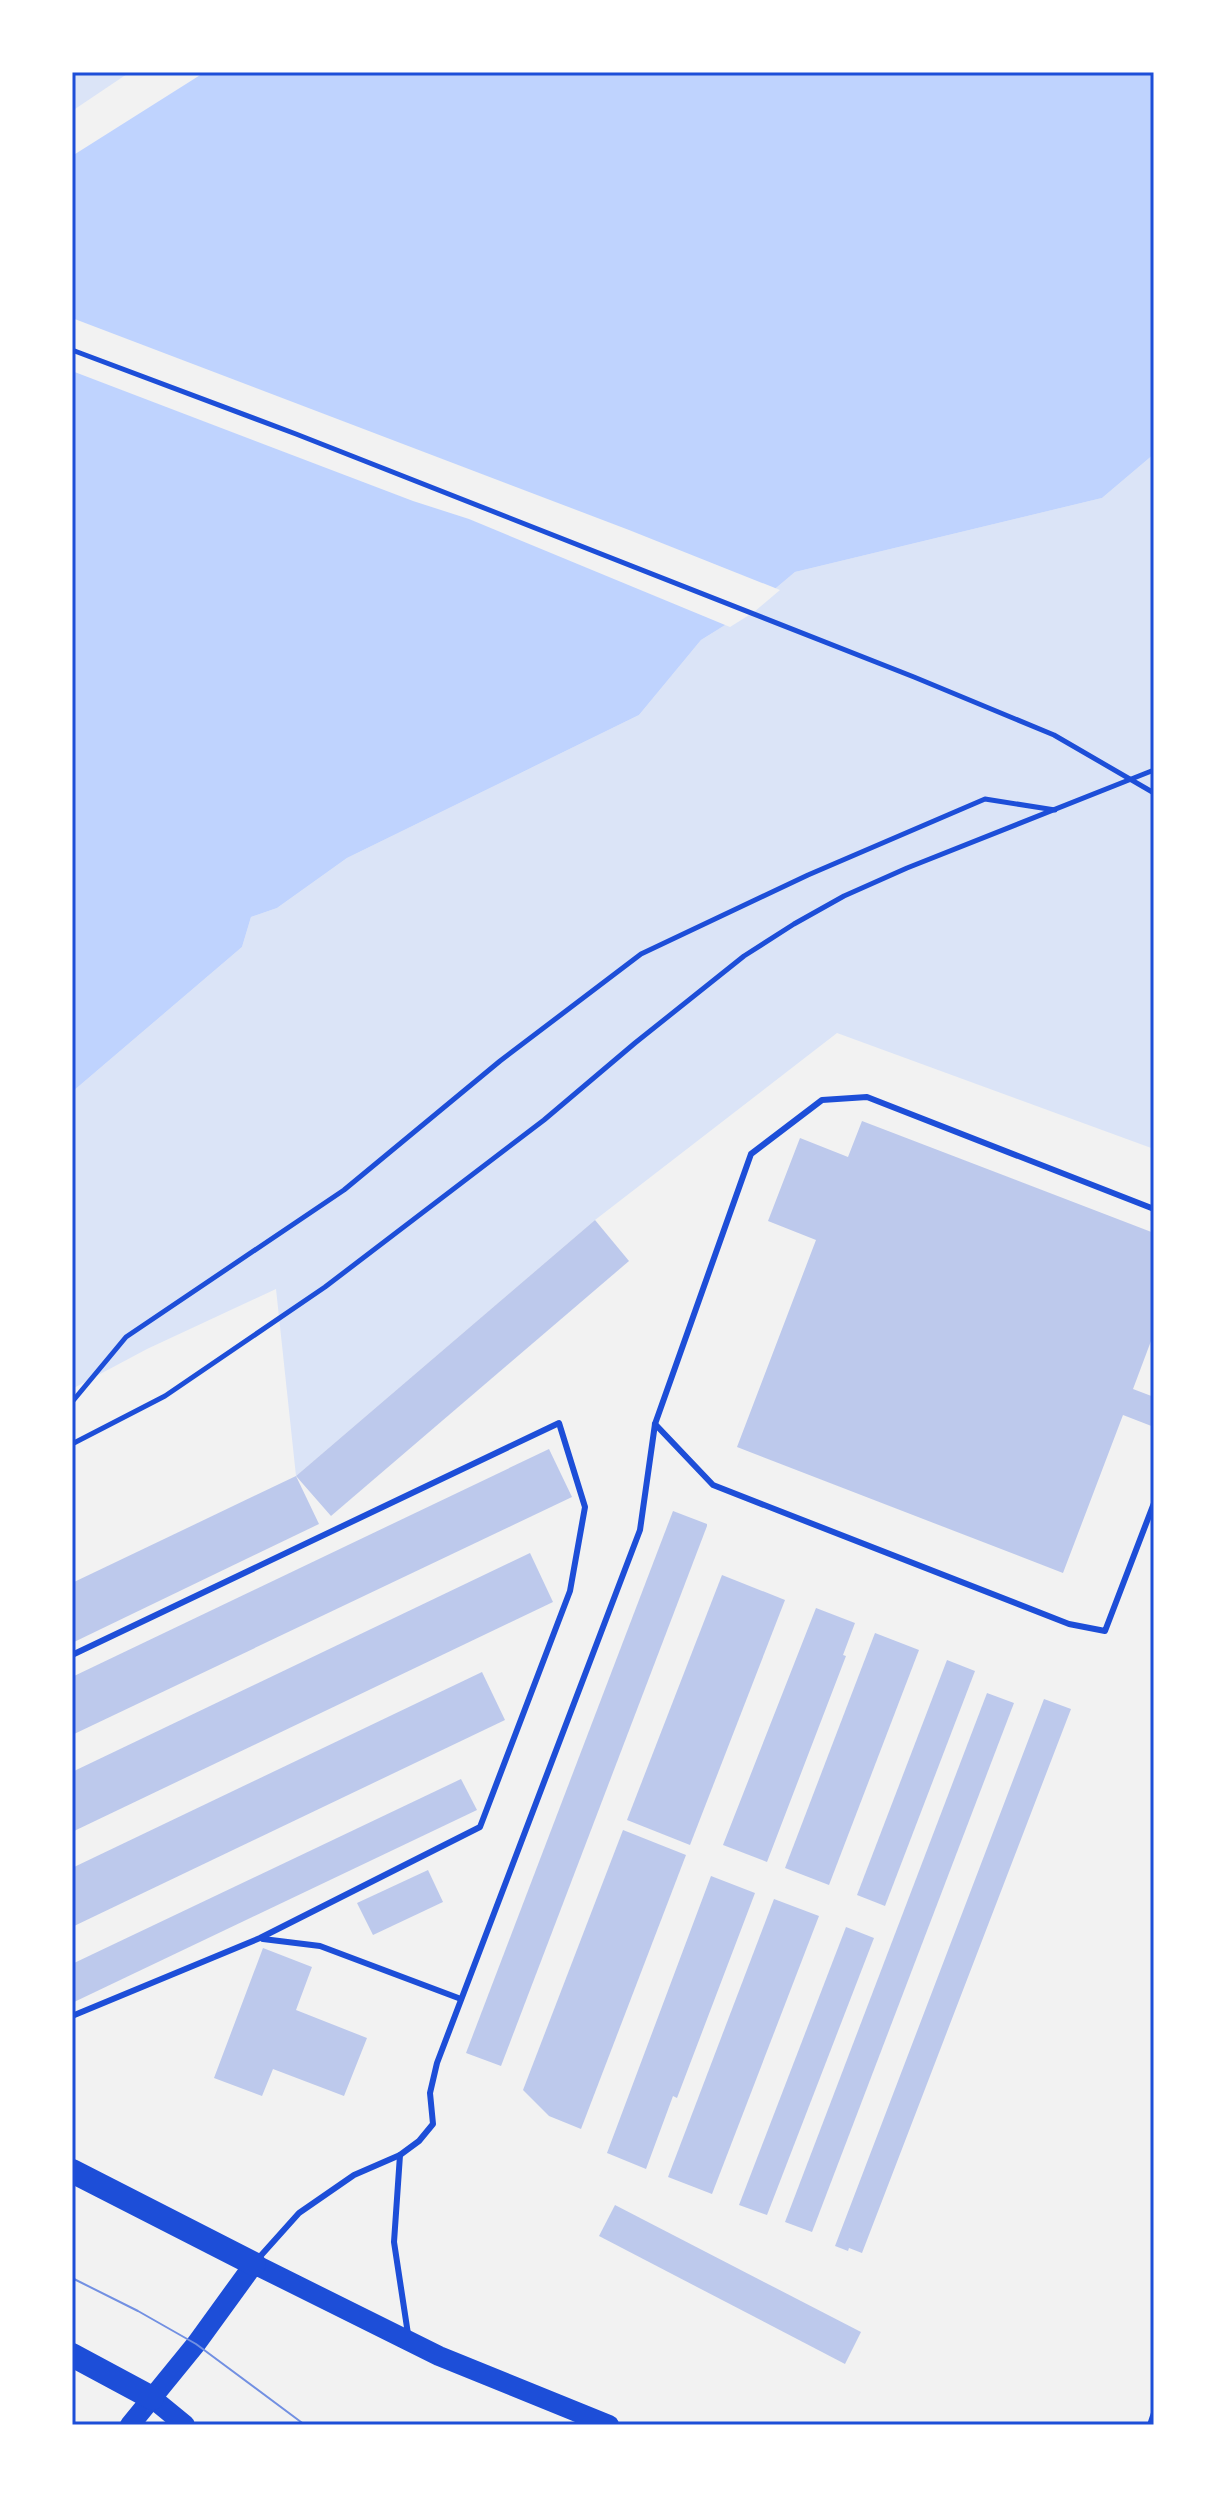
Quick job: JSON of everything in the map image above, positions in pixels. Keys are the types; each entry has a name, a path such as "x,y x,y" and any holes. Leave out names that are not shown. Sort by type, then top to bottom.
{"highway":[{"path":"72,2171 254,2264"},
{"path":"83,2361 152,2398"}],"main road":[{"path":"130,2425 196,2344 254,2264 495,2380 609,2425"},
{"path":"152,2398 185,2425"}],"lane":[{"path":"254,2264 299,2213 354,2175 400,2155 419,2141 433,2124 430,2093 437,2063 640,1530 655,1424 751,1154 822,1100 867,1097 1154,1209"},
{"path":"72,1655 559,1423 585,1507 570,1591 480,1827 260,1938 72,2016"},
{"path":"655,1424 713,1485 1069,1624 1105,1631 1154,1503"},
{"path":"260,1938 320,1946 461,1999"},
{"path":"400,2155 394,2242 410,2341"},
{"path":"1150,2425 1154,2413"}],"path":[{"path":"72,350 296,434 914,677 1054,735 1154,793"},
{"path":"72,1444 165,1396 325,1287 544,1120 744,956 781,932 844,896 1154,770"},
{"path":"72,1402 126,1337 344,1190 500,1061 641,954 808,875 985,799 1056,810"}],"shaded area":[{"path":"72,72 130,72 72,111"},
{"path":"1154,454 1154,1149 837,1033 595,1220 296,1476 276,1289 147,1349 72,1389 72,1092 242,947 251,917 277,908 347,858 639,715 701,640 751,609 795,572 1102,498"}],"water":[{"path":"205,72 1154,72 1154,454 1102,498 795,572 751,609 701,640 639,715 347,858 277,908 251,917 242,947 72,1092 72,156"}],"pier":[{"path":"72,318 780,590 730,627 469,519 413,501 72,371"}],"building":[{"path":"862,1121 1154,1233 1154,1333 1133,1389 1154,1397 1154,1427 1123,1415 1063,1573 737,1447 816,1240 768,1221 800,1138 848,1157"},
{"path":"595,1220 629,1261 331,1516 296,1476"},
{"path":"549,1449 572,1497 72,1735 72,1677"},
{"path":"296,1476 319,1524 72,1643 72,1583"},
{"path":"673,1511 707,1526 501,2066 466,2053"},
{"path":"530,1553 553,1602 72,1832 72,1772"},
{"path":"722,1575 785,1600 690,1845 627,1820"},
{"path":"816,1608 855,1623 843,1655 846,1656 767,1862 723,1845"},
{"path":"875,1633 919,1650 829,1885 785,1868"},
{"path":"947,1660 975,1671 885,1906 857,1895"},
{"path":"482,1672 505,1720 72,1927 72,1868"},
{"path":"987,1693 1014,1703 812,2232 785,2222"},
{"path":"1044,1699 1071,1709 862,2253 849,2248 848,2251 835,2246"},
{"path":"461,1779 477,1810 72,2003 72,1964"},
{"path":"623,1830 686,1855 581,2129 549,2116 523,2090"},
{"path":"428,1870 443,1902 373,1935 357,1903"},
{"path":"711,1876 755,1893 677,2098 673,2096 646,2169 607,2153"},
{"path":"774,1899 819,1916 712,2194 668,2177"},
{"path":"846,1927 874,1938 767,2215 739,2205"},
{"path":"263,1948 312,1967 296,2010 367,2038 344,2096 273,2069 262,2096 214,2078"},
{"path":"615,2205 861,2332 845,2364 599,2236"}],"tram line":[{"path":"72,2278 196,2344 305,2425"}]}
